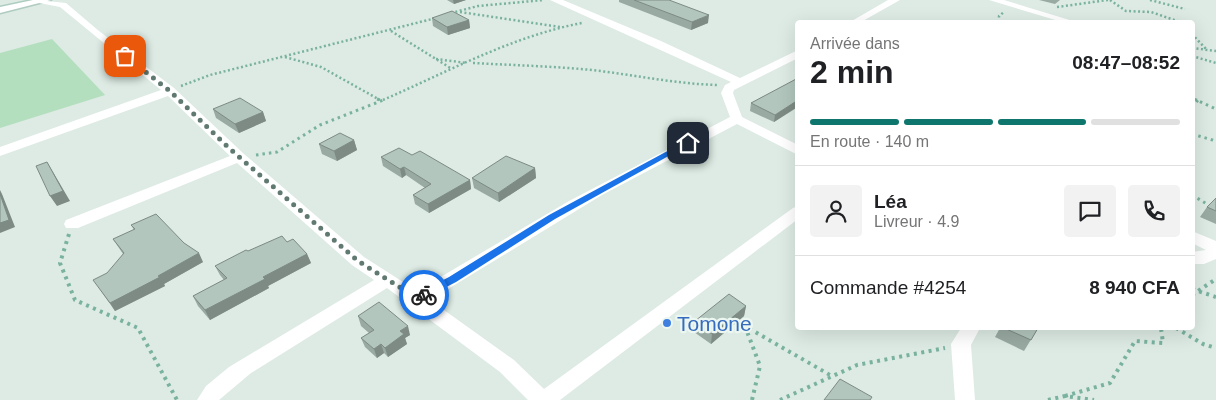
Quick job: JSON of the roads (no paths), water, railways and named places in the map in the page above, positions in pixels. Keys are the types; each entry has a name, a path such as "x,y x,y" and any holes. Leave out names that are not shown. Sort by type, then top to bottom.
{"street":[{"path":"0,10 44,0 63,5 95,33 170,91 239,157 358,261 417,298 507,366 544,400 795,213"},
{"path":"555,0 657,43 737,84"},
{"path":"864,20 894,0"},
{"path":"994,0 1064,20"},
{"path":"795,55 729,88 727,93 737,119 795,149"},
{"path":"0,152 170,91"},
{"path":"417,298 453,280 552,217 648,164 737,119"},
{"path":"72,224 239,157"},
{"path":"1195,239 1209,255"},
{"path":"207,400 212,393 237,372 360,300 388,279"},
{"path":"966,336 966,399"}],"place":[{"name":"Tomone","path":"667,323"}]}
